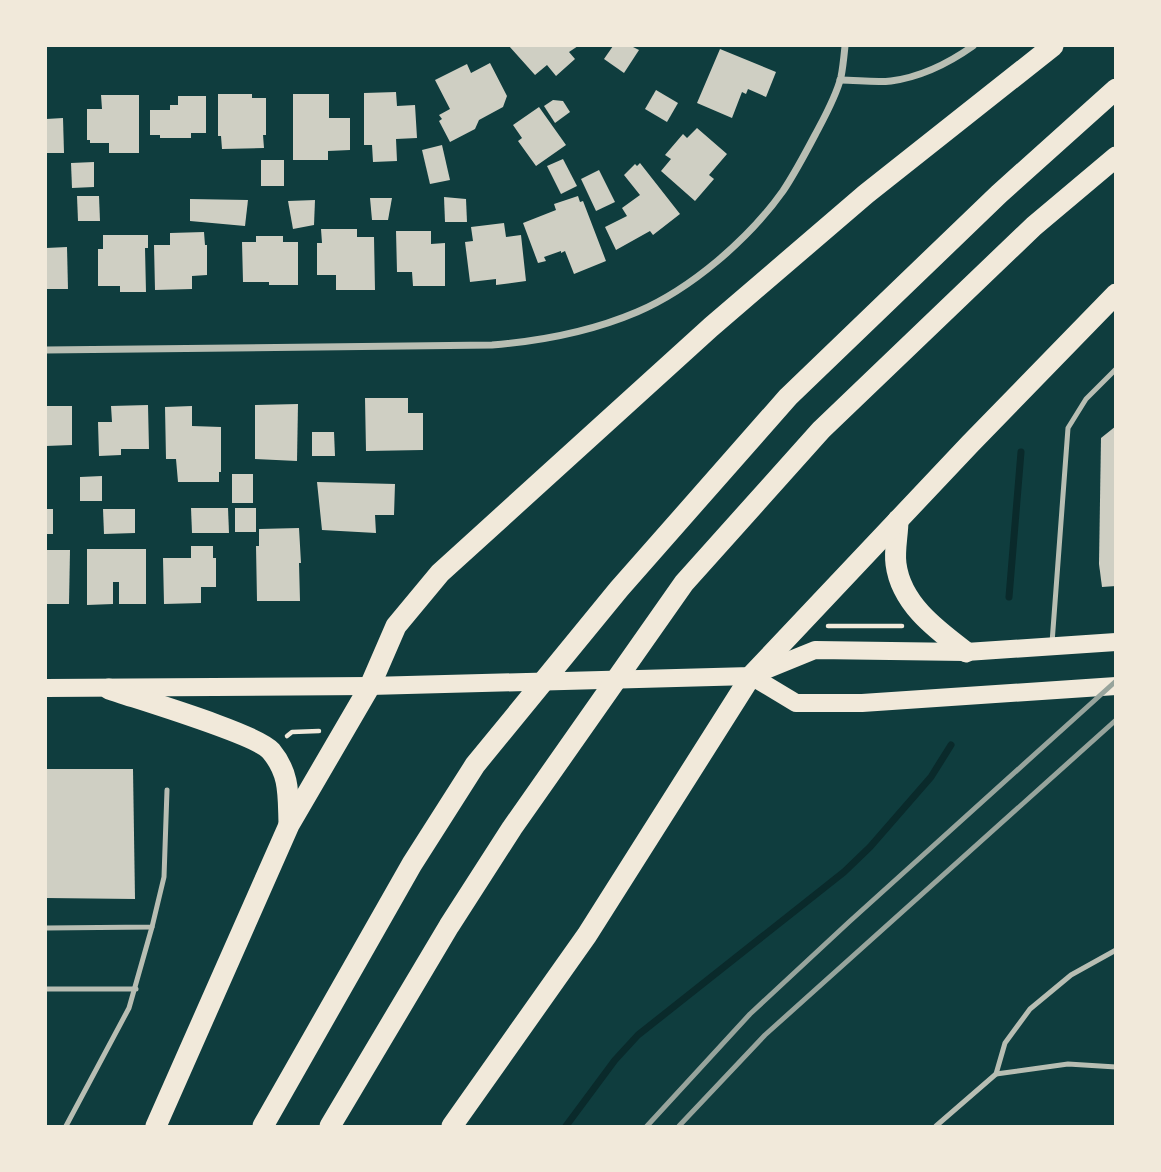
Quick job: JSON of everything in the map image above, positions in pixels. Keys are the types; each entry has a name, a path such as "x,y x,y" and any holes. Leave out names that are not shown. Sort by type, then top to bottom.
{"highway":[{"path":"156,1126 289,825 370,685 396,626 440,573 793,256 866,194 1053,46"},
{"path":"263,1126 412,864 475,765 619,589 788,397 999,194 1115,89"},
{"path":"330,1126 442,937 512,828 684,583 821,430 1034,226 1115,157"},
{"path":"452,1126 587,935 751,676 1115,294"},
{"path":"898,520 896,565 904,586 926,621 966,652"},
{"path":"109,689 241,734 269,748 281,765 288,785 289,825"}],"main road":[{"path":"46,688 370,685 751,676 816,650 966,652 1115,642"},
{"path":"751,676 796,704 875,702 1115,686"}],"street":[{"path":"46,350 492,345 576,334 637,312 674,293 730,247 761,218 783,190 821,123 840,80 845,46"},
{"path":"840,80 891,81 953,60 974,46"}],"lane":[{"path":"1051,646 1068,428 1086,399 1115,369"},
{"path":"66,1126 129,1008 136,989 164,877 167,790"},
{"path":"46,928 152,927"},
{"path":"936,1126 996,1074 1005,1043 1030,1009 1071,975 1115,950"},
{"path":"46,989 136,989"},
{"path":"996,1074 1068,1064 1115,1067"}],"path":[{"path":"824,626 902,626"},
{"path":"278,743 292,732 320,731"}],"building":[{"path":"509,46 578,46 569,52 575,59 556,76 547,65 535,75"},
{"path":"613,46 631,46 639,50 624,73 604,59"},
{"path":"720,49 776,72 766,97 748,89 746,94 742,92 732,118 697,103"},
{"path":"490,63 507,96 503,107 479,120 475,129 450,142 439,121 442,119 439,115 450,109 435,80 467,64 471,73"},
{"path":"656,90 678,103 667,122 645,109"},
{"path":"396,92 397,106 415,105 417,138 396,139 397,161 373,162 372,145 364,145 364,93"},
{"path":"218,94 252,94 252,98 266,98 264,148 222,149 221,136 218,136"},
{"path":"293,94 329,94 329,118 350,118 350,150 328,151 328,160 293,160"},
{"path":"101,95 139,95 139,153 109,153 109,143 90,143 90,140 87,140 87,109 102,109"},
{"path":"178,96 206,96 206,133 191,133 191,138 160,138 160,135 150,135 150,110 170,110 170,105 178,105"},
{"path":"553,100 563,101 570,112 555,123 544,106"},
{"path":"539,107 566,145 536,166 518,141 522,138 513,125"},
{"path":"63,118 64,153 46,153 46,119"},
{"path":"697,128 727,154 709,175 714,179 695,201 661,171 671,159 665,155 683,134 687,138"},
{"path":"442,145 450,180 430,184 422,150"},
{"path":"563,159 577,186 561,194 547,166"},
{"path":"261,160 284,160 284,186 261,186"},
{"path":"94,162 94,187 72,188 71,163"},
{"path":"640,163 680,214 653,235 650,231 616,250 605,227 627,216 622,208 640,195 624,175 635,164 637,166"},
{"path":"599,170 615,202 596,211 581,179"},
{"path":"77,196 99,196 100,221 78,221"},
{"path":"578,196 580,202 583,201 606,261 574,274 565,251 544,257 546,261 538,263 523,223 556,210 554,204"},
{"path":"444,197 466,199 467,222 445,222"},
{"path":"370,198 392,198 388,220 372,220"},
{"path":"190,199 248,200 245,226 190,221"},
{"path":"315,200 314,225 293,229 288,201"},
{"path":"504,223 506,237 521,235 526,281 496,285 496,279 470,282 465,242 473,241 471,227"},
{"path":"321,229 357,229 357,237 374,237 375,290 336,290 336,275 317,275 317,243 322,243"},
{"path":"396,231 431,231 431,244 445,243 445,286 413,286 412,272 397,272"},
{"path":"204,232 207,275 192,276 192,289 155,290 154,245 170,245 170,233"},
{"path":"103,235 148,235 148,248 145,248 146,292 120,292 120,286 98,286 98,249 103,249"},
{"path":"256,236 283,236 283,242 298,242 298,285 243,282 242,242 256,242"},
{"path":"67,247 68,289 46,289 46,248"},
{"path":"365,398 408,398 408,413 423,413 423,450 366,451"},
{"path":"298,404 297,461 255,459 255,405"},
{"path":"148,405 149,449 121,449 121,455 99,456 98,422 112,422 111,406"},
{"path":"46,406 72,406 72,445 46,446"},
{"path":"192,406 192,426 221,427 219,482 178,482 176,459 166,459 165,407"},
{"path":"1116,426 1116,586 1102,587 1099,564 1101,438"},
{"path":"312,432 334,432 335,456 312,456"},
{"path":"232,474 253,474 253,503 232,503"},
{"path":"102,476 102,501 80,501 80,477"},
{"path":"317,482 395,484 394,515 375,515 376,533 322,530"},
{"path":"191,508 228,508 229,533 192,533"},
{"path":"235,508 256,508 256,532 235,532"},
{"path":"46,509 53,509 53,534 46,534"},
{"path":"103,509 135,509 135,533 104,534"},
{"path":"299,528 300,601 257,601 256,546 259,546 259,529"},
{"path":"191,546 213,546 213,558 216,558 216,587 201,587 201,603 164,604 163,558 191,558"},
{"path":"87,549 146,549 146,604 119,604 119,582 113,582 113,604 87,605"},
{"path":"46,550 70,550 69,604 46,604"},
{"path":"46,769 133,769 135,899 46,898"}],"waterway":[{"path":"1009,597 1021,452"},
{"path":"566,1126 615,1060 638,1035 844,872 870,847 931,777 951,745"}],"railway":[{"path":"647,1126 750,1014 1116,681"},
{"path":"679,1126 765,1035 1116,720"}]}
